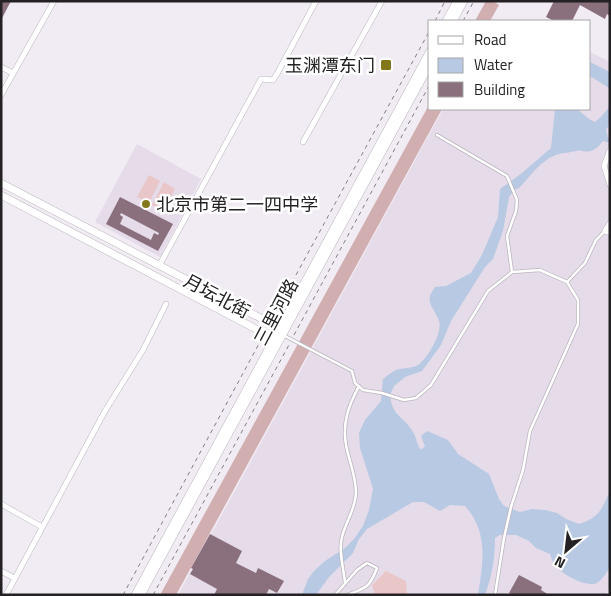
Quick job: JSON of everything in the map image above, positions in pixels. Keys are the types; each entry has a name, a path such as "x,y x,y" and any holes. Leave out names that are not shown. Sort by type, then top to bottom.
{"main road":[{"path":"447,20 457,1"},
{"path":"454,20 464,1"},
{"name":"三里河路","path":"142,595 280,331 428,55"},
{"name":"三里河路","path":"135,595 273,338 280,331 428,68"},
{"name":"月坛北街","path":"1,184 270,323 280,331"},
{"name":"月坛北街","path":"1,195 273,338"}],"street":[{"path":"1,95 54,1"},
{"path":"159,266 261,79 272,80 277,74 316,1"},
{"path":"303,142 382,1"},
{"path":"1,67 13,73"},
{"path":"610,150 604,166 610,185"},
{"path":"608,232 610,223"},
{"path":"6,595 105,412 143,350 166,304"},
{"path":"1,504 42,527"},
{"path":"1,571 14,578"}],"lane":[{"path":"437,135 507,176 516,200 516,211 507,236 512,272"},
{"path":"567,282 585,263 596,240 608,232"},
{"path":"280,331 352,371 356,382 363,390 382,393 404,400 416,398 431,385 488,291 512,272 540,270 567,282 578,300 578,324 530,431 523,470 511,507 504,538 495,595"},
{"path":"345,583 342,538 352,513 356,492 346,444 345,429 348,407 359,386"},
{"path":"335,595 357,570 367,563 376,568 372,581 365,588 347,595"}],"path":[{"path":"435,20 445,1"},
{"path":"464,20 474,1"},
{"name":"三里河路","path":"270,323 428,34"},
{"name":"三里河路","path":"123,595 264,333"}],"shaded area":[{"path":"486,1 493,1 499,5 491,20 476,20"},
{"path":"591,52 610,62 610,585 606,595 178,595 442,110 591,110"},
{"path":"428,107 428,110 441,110 176,595 160,595"},
{"name":"北京市第二一四中学","path":"137,144 201,179 160,257 95,222"},
{"path":"149,175 160,181 149,203 137,197"},
{"path":"164,182 175,189 164,211 152,205"},
{"path":"386,571 406,581 407,595 375,595 372,585"}],"water":[{"path":"591,62 610,72 610,91 609,88 591,77"},
{"path":"610,106 610,123 606,130 610,143 603,141 598,147 590,151 579,150 553,156 537,168 519,188 514,190 509,197 503,231 493,259 485,267 451,321 441,345 422,371 405,377 394,386 390,395 393,408 410,427 421,450 425,446 421,436 427,431 448,440 458,454 489,474 499,499 504,506 520,512 532,509 545,510 557,513 579,524 591,519 599,512 610,491 609,569 597,583 587,584 574,579 558,569 550,554 536,548 529,541 516,535 500,535 495,538 493,567 485,595 478,595 482,548 481,537 473,516 465,506 450,505 440,511 424,502 413,502 367,529 359,539 353,553 329,577 316,595 302,595 308,579 314,571 345,548 363,526 369,510 373,489 360,448 359,433 365,420 381,401 383,379 399,369 418,365 426,357 433,345 440,326 430,301 435,287 446,286 471,273 482,255 498,217 500,189 551,148 555,110 578,110 595,122"}],"building":[{"path":"1,1 11,1 1,20"},
{"path":"554,1 610,1 610,16 607,14 605,19 580,5 572,20 552,20 546,17"},
{"path":"120,197 173,224 158,251 106,224","holes":["121,213 159,233 158,235 154,233 151,240 120,224 123,217 120,215"]},
{"path":"210,534 242,551 236,563 256,573 258,568 284,581 277,593 269,589 266,595 214,595 217,589 190,574 193,569 191,568"},
{"path":"519,575 542,587 541,590 549,595 513,595 509,593"}],"place":[{"name":"玉渊潭东门","path":"386,65"},
{"name":"北京市第二一四中学","path":"146,204"}]}
